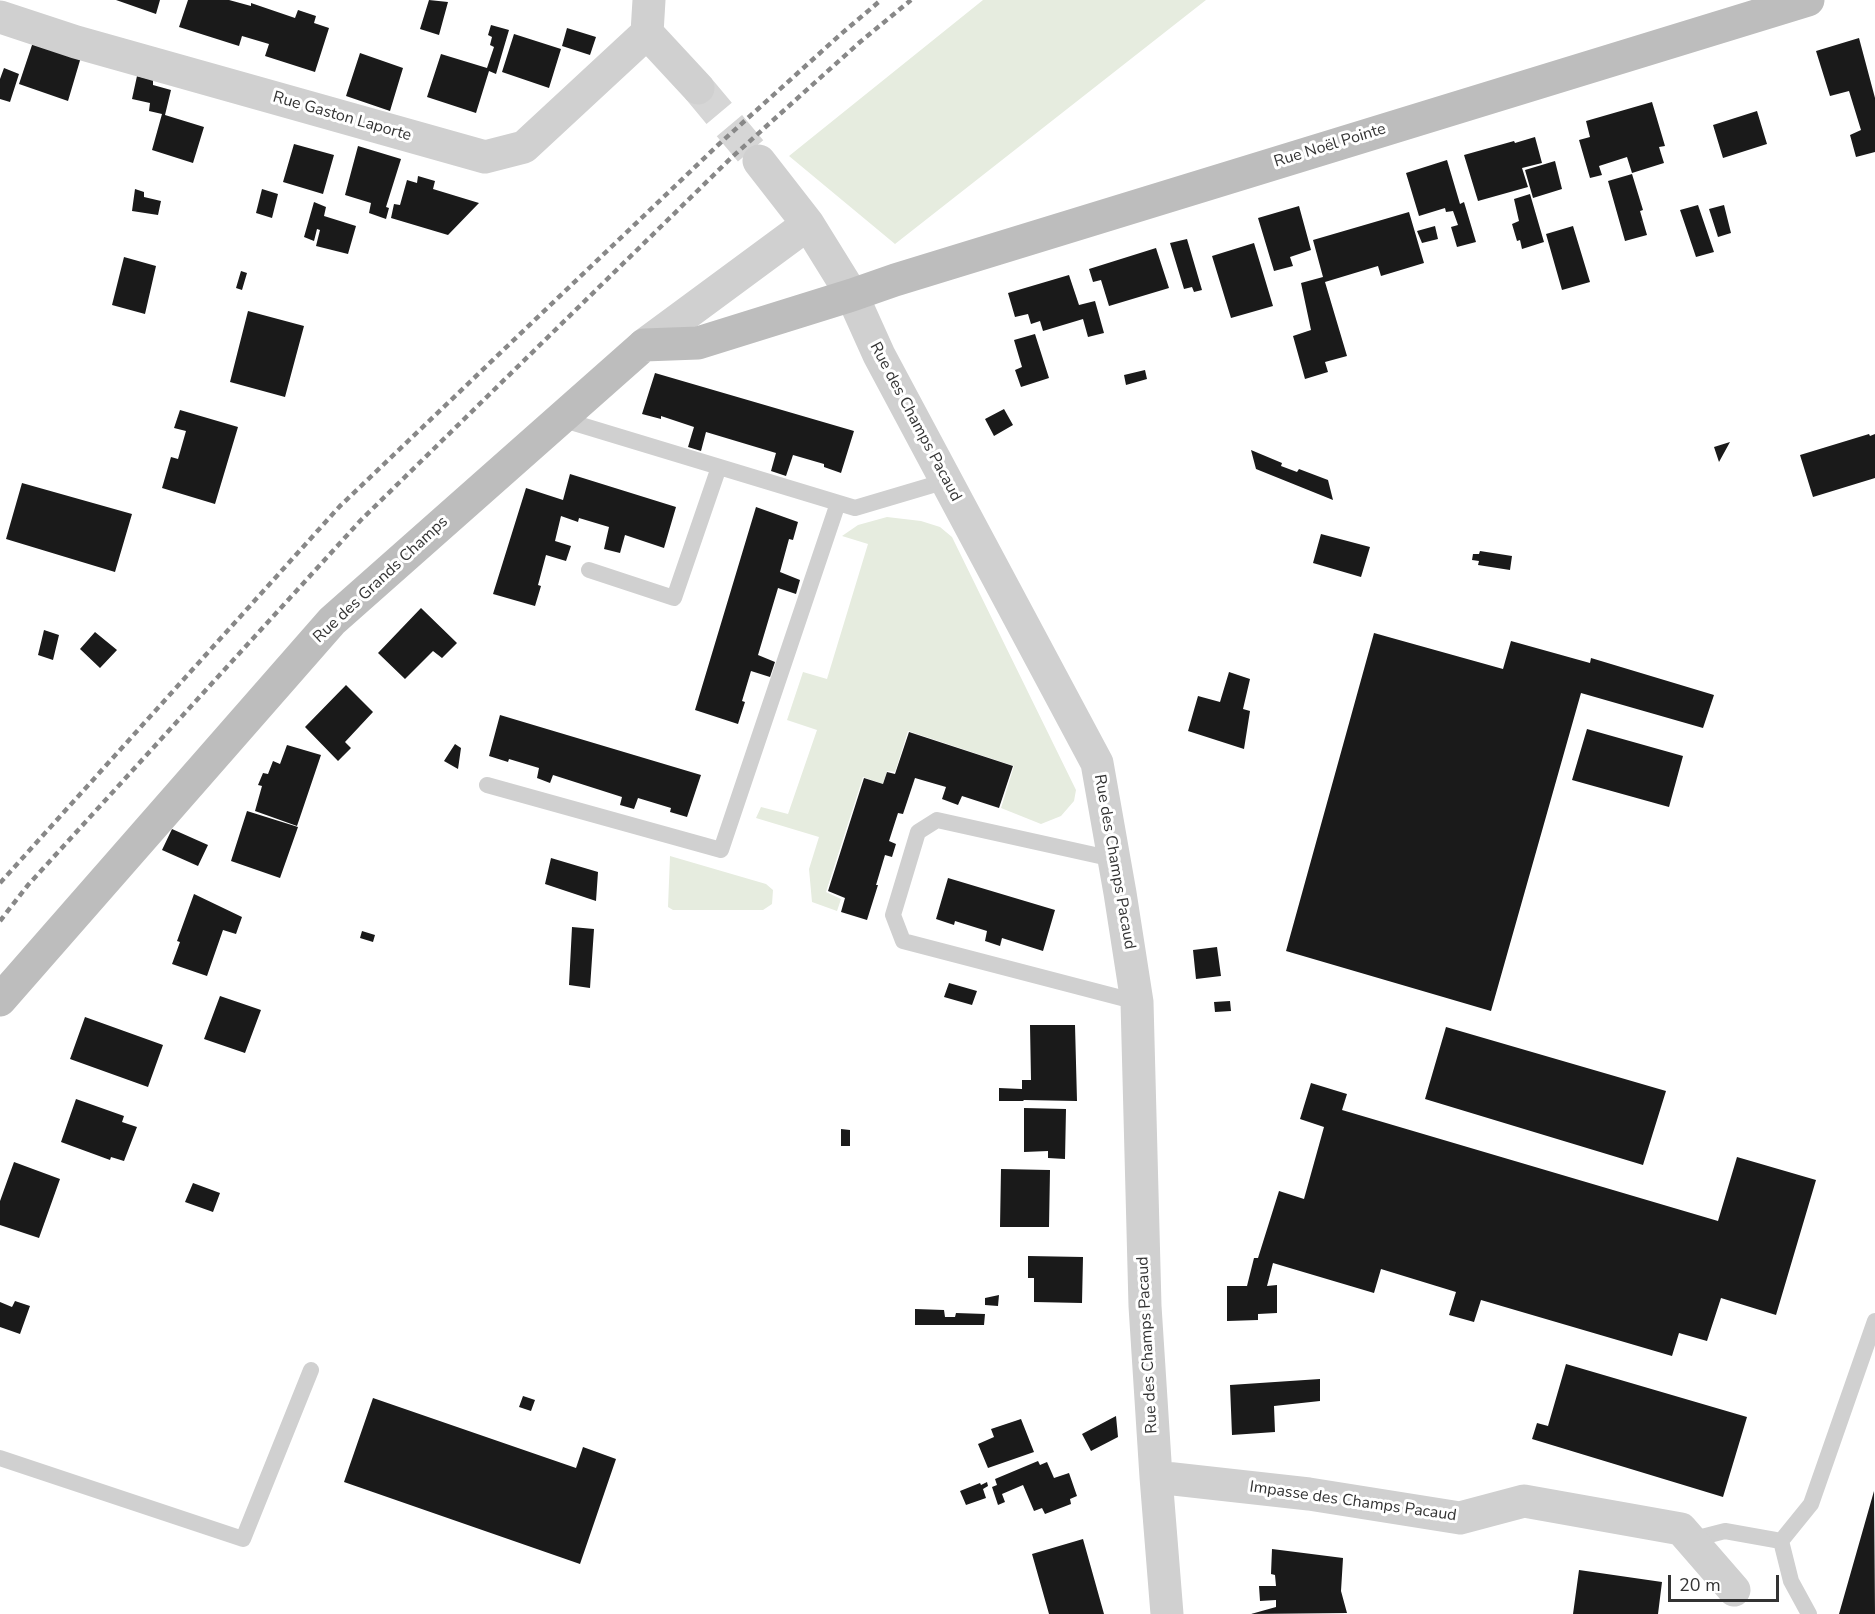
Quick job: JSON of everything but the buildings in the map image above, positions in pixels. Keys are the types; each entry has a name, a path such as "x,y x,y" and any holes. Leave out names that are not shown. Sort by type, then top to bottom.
{"street":[{"path":"649,0 647,33 698,88"},
{"name":"Rue Noël Pointe","path":"852,295 1017,242 1808,0"},
{"name":"Rue Gaston Laporte","path":"0,17 87,45 485,157 524,147 647,33"},
{"name":"Rue des Champs Pacaud","path":"759,161 808,224 852,295 879,355 1097,763 1137,1002 1145,1306 1155,1477 1167,1614"},
{"path":"644,345 808,224"},
{"path":"644,345 698,343 852,295"},
{"name":"Rue des Grands Champs","path":"0,1000 332,621 644,345"},
{"name":"Impasse des Champs Pacaud","path":"1155,1477 1309,1494 1460,1518 1524,1501 1681,1529 1734,1590"}],"lane":[{"path":"561,419 855,508 946,482"},
{"path":"589,570 674,598 719,467"},
{"path":"487,785 722,850 838,503"},
{"path":"1113,859 937,820 918,832 893,915 903,941 1137,1002"},
{"path":"1781,1541 1811,1504 1875,1321"},
{"path":"0,1458 243,1539 311,1370"},
{"path":"1690,1540 1725,1531 1781,1541"},
{"path":"1781,1541 1791,1581 1809,1614"}],"shaded area":[{"path":"983,0 1206,0 895,244 789,156"},
{"path":"887,517 921,521 940,527 952,537 1076,790 1074,801 1061,816 1041,824 1001,808 1014,766 908,731 895,772 887,771 883,784 863,777 826,892 841,899 837,911 812,902 809,869 819,837 756,818 761,807 788,814 817,730 787,720 803,672 827,679 868,544 842,536 858,525"},
{"path":"670,856 766,884 773,890 772,904 763,910 673,910 668,907"}],"tunnel":[{"path":"698,88 759,161"}],"railway":[{"path":"0,883 340,506 718,145 881,0"},
{"path":"0,921 28,885 361,520 731,158 860,42 911,0"}]}
